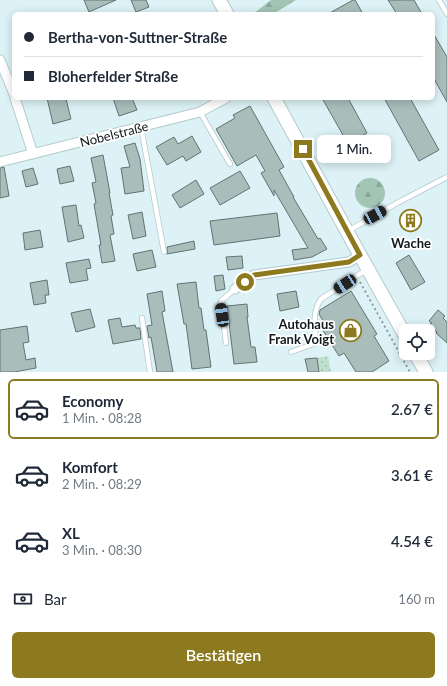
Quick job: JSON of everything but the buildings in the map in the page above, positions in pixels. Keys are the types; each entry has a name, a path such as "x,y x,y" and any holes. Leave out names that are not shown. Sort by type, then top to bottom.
{"street":[{"path":"219,0 226,12"},
{"path":"0,60 12,87"},
{"path":"16,100 33,154"},
{"name":"Nobelstraße","path":"0,162 200,112 222,100"},
{"path":"275,100 360,255 362,272 399,327"},
{"path":"236,289 254,275 349,262 360,255"},
{"path":"419,360 426,372"}],"lane":[{"path":"440,0 447,14"},
{"path":"200,112 230,164"},
{"path":"141,127 164,252"},
{"path":"347,232 397,203 447,177"},
{"path":"291,352 313,344 316,341 314,313 321,299 362,272"},
{"path":"226,343 220,301 236,289"},
{"path":"142,318 150,372"}],"path":[{"path":"362,272 410,372"}],"green space":[{"path":"271,0 296,0 276,12 256,12"},
{"path":"370,178 381,182 385,193 381,204 370,208 359,204 355,193 359,182"},
{"path":"328,356 331,372 319,372 317,358"}],"place":[{"name":"Wache","path":"411,221"},
{"name":"Autohaus Frank Voigt","path":"350,331"}],"route":[{"path":"245,282 254,275 349,262 360,255 303,149"}]}
